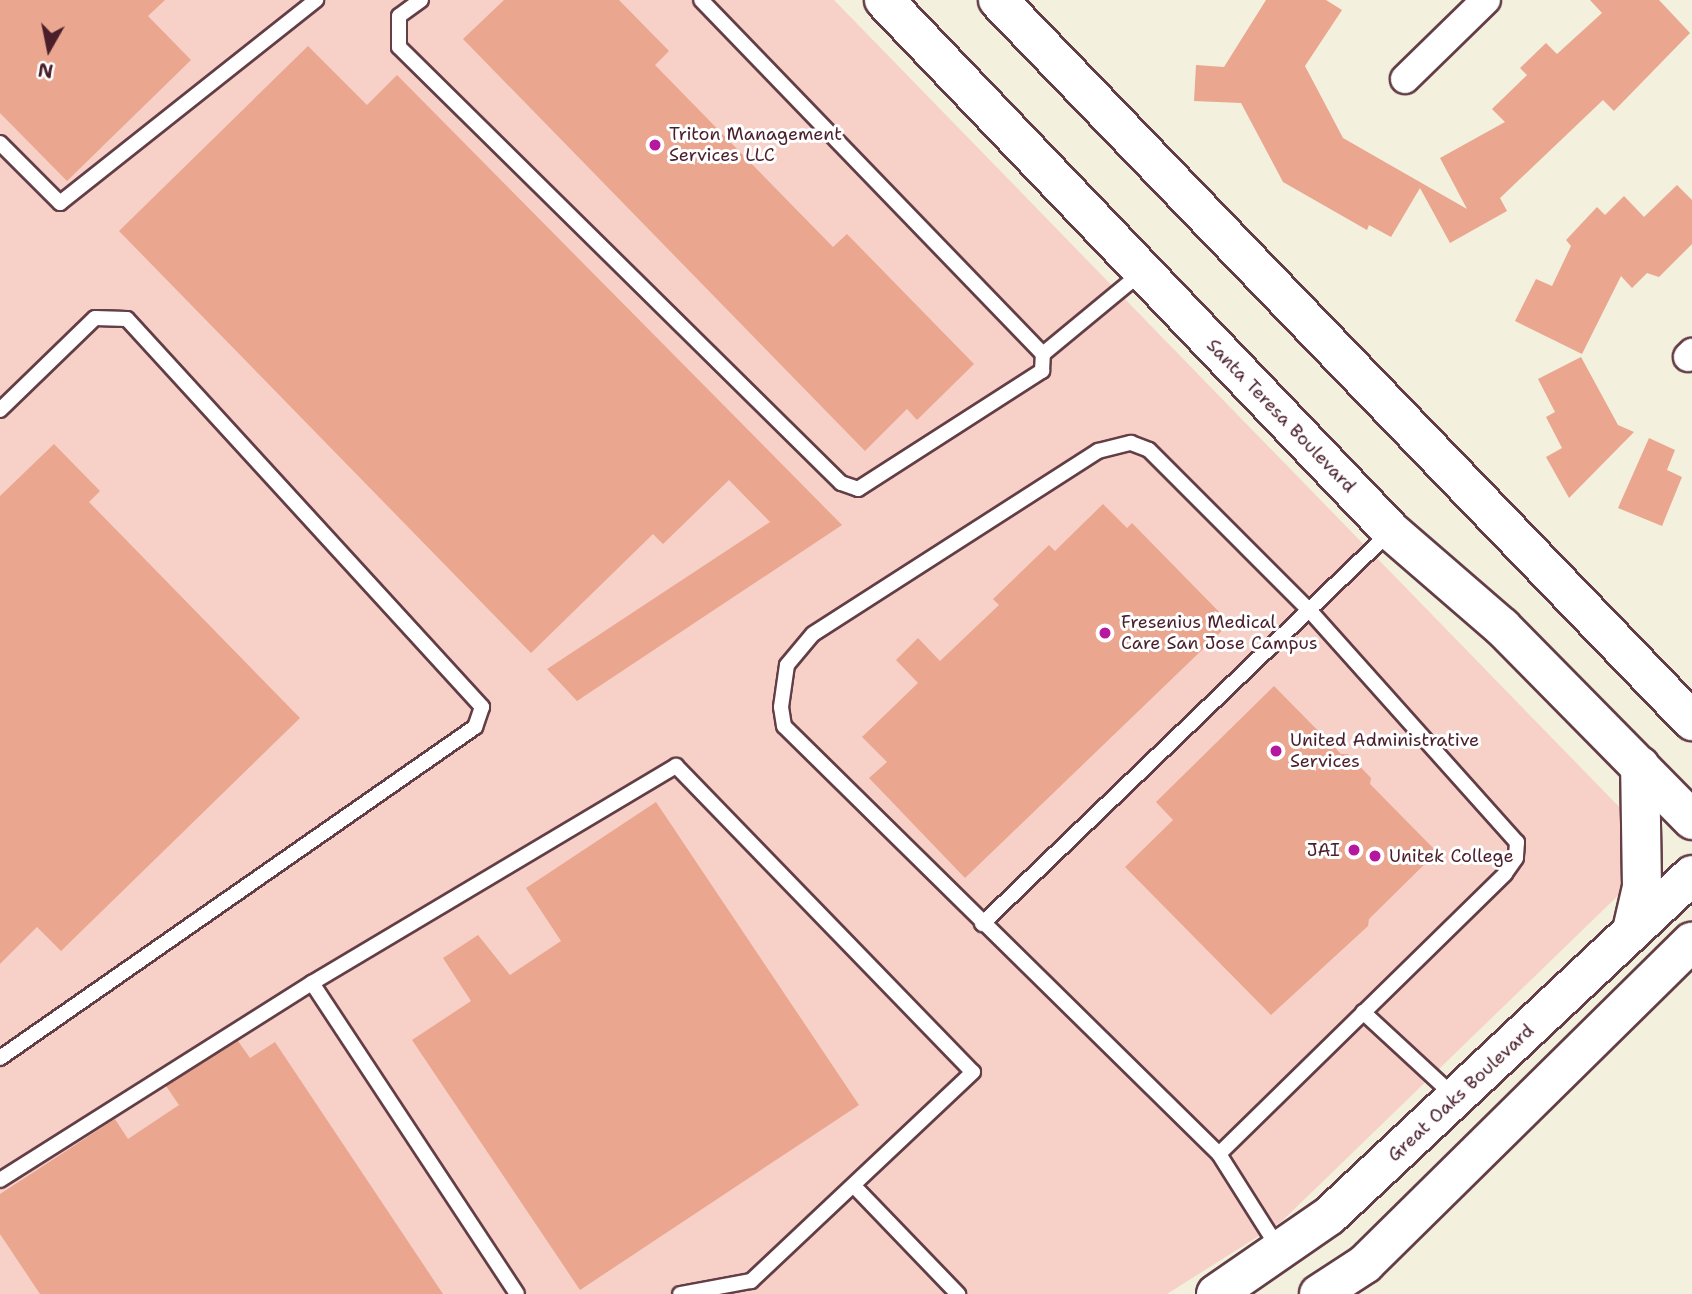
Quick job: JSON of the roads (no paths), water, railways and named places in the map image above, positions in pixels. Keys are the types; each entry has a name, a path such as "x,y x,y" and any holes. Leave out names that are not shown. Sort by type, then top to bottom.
{"main road":[{"name":"Santa Teresa Boulevard","path":"884,0 1391,531 1502,627 1692,820"},
{"path":"998,0 1692,720"},
{"path":"1633,926 1643,875 1640,766"},
{"name":"Great Oaks Boulevard","path":"1216,1294 1329,1216 1458,1099 1633,926 1692,875"},
{"path":"1319,1294 1365,1264 1684,954"}],"street":[{"path":"1405,79 1486,0"}],"lane":[{"path":"0,143 60,203 316,0"},
{"path":"421,0 399,16 398,47 841,484 858,489 1042,370 1043,354 1143,271"},
{"path":"701,0 1043,354"},
{"path":"0,410 95,318 127,319 482,707 475,727 0,1058"},
{"path":"1219,1154 1505,874 1516,858 1517,842 1311,612 1149,450 1131,443 1098,451 813,634 787,665 781,707 784,726 982,924 1219,1154 1280,1250"},
{"path":"982,924 1311,612 1391,531"},
{"path":"0,1180 312,983 676,766 973,1072 855,1186 751,1281 680,1294"},
{"path":"312,983 517,1294"},
{"path":"1363,1012 1458,1099"},
{"path":"855,1186 958,1294"}],"place":[{"name":"Triton Management Services LLC","path":"655,145"},
{"name":"Fresenius Medical Care San Jose Campus","path":"1105,633"},
{"name":"United Administrative Services","path":"1276,751"},
{"name":"JAI","path":"1354,850"},
{"name":"Unitek College","path":"1375,856"}]}
